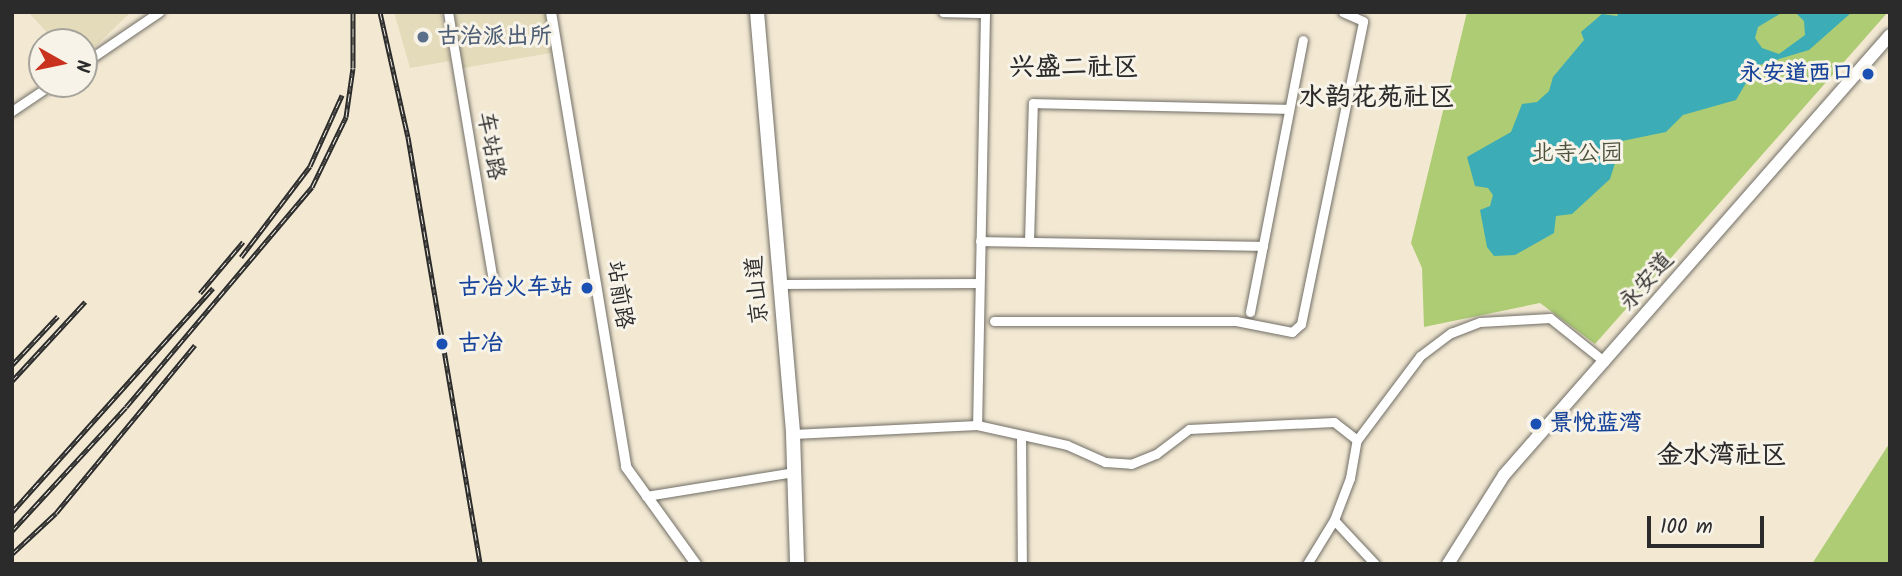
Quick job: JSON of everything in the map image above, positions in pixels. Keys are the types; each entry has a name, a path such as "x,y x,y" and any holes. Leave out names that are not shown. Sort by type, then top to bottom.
{"highway":[{"name":"京山道","path":"757,12 793,434 797,564"}],"main road":[{"name":"永安道","path":"1448,564 1504,475 1890,35"}],"street":[{"path":"98,53 159,12"},
{"name":"车站路","path":"448,12 494,286"},
{"name":"站前路","path":"551,12 626,467 695,564"},
{"path":"943,12 985,13 976,425"},
{"path":"994,321 1236,321 1292,332 1301,324 1363,21 1343,12"},
{"path":"1250,312 1303,40"},
{"path":"12,111 31,98"},
{"path":"1028,242 1033,103 1289,109"},
{"path":"980,241 1263,246"},
{"path":"780,284 979,283"},
{"path":"1307,564 1334,520 1350,478 1357,440 1420,356 1451,333 1480,323 1550,318 1605,362"},
{"path":"793,434 976,425 1068,445 1105,462 1131,464 1156,454 1189,429 1334,422 1357,440"},
{"path":"1021,435 1022,564"},
{"path":"646,496 795,472"},
{"path":"1334,520 1375,564"}],"shaded area":[{"path":"28,12 131,12 98,44 98,28 43,28"},
{"name":"古治派出所","path":"394,12 441,12 450,61 410,68"},
{"path":"454,12 545,12 551,53 463,68"}],"green space":[{"name":"北寺公园","path":"1467,12 1888,12 1595,344 1540,303 1424,327 1422,268 1411,243"},
{"path":"1890,443 1890,564 1812,564 1887,447"}],"water":[{"path":"1619,12 1783,12 1758,27 1755,38 1762,48 1779,54 1805,35 1804,21 1795,12 1852,12 1809,50 1756,66 1736,100 1683,115 1666,132 1622,141 1610,179 1572,214 1556,216 1554,233 1515,255 1494,256 1487,247 1480,210 1490,206 1493,195 1488,188 1475,186 1467,157 1511,132 1522,104 1537,102 1549,91 1553,77 1584,40 1581,32 1602,14 1617,16"}],"railway":[{"path":"12,531 126,407 312,187 346,117 353,68 353,12"},
{"path":"380,12 408,137 480,564"},
{"path":"241,257 310,166 342,95"},
{"path":"200,293 243,242"},
{"path":"12,512 213,288"},
{"path":"12,381 85,302"},
{"path":"12,365 58,316"},
{"path":"12,554 56,513 195,345"}],"place":[{"name":"古治派出所","path":"423,37"},
{"name":"永安道西口","path":"1868,74"},
{"name":"古冶火车站","path":"587,288"},
{"name":"古冶","path":"442,344"},
{"name":"景悦蓝湾","path":"1536,424"}],"district":[{"name":"兴盛二社区","path":"1074,69"},
{"name":"水韵花苑社区","path":"1377,99"},
{"name":"金水湾社区","path":"1722,457"}]}
